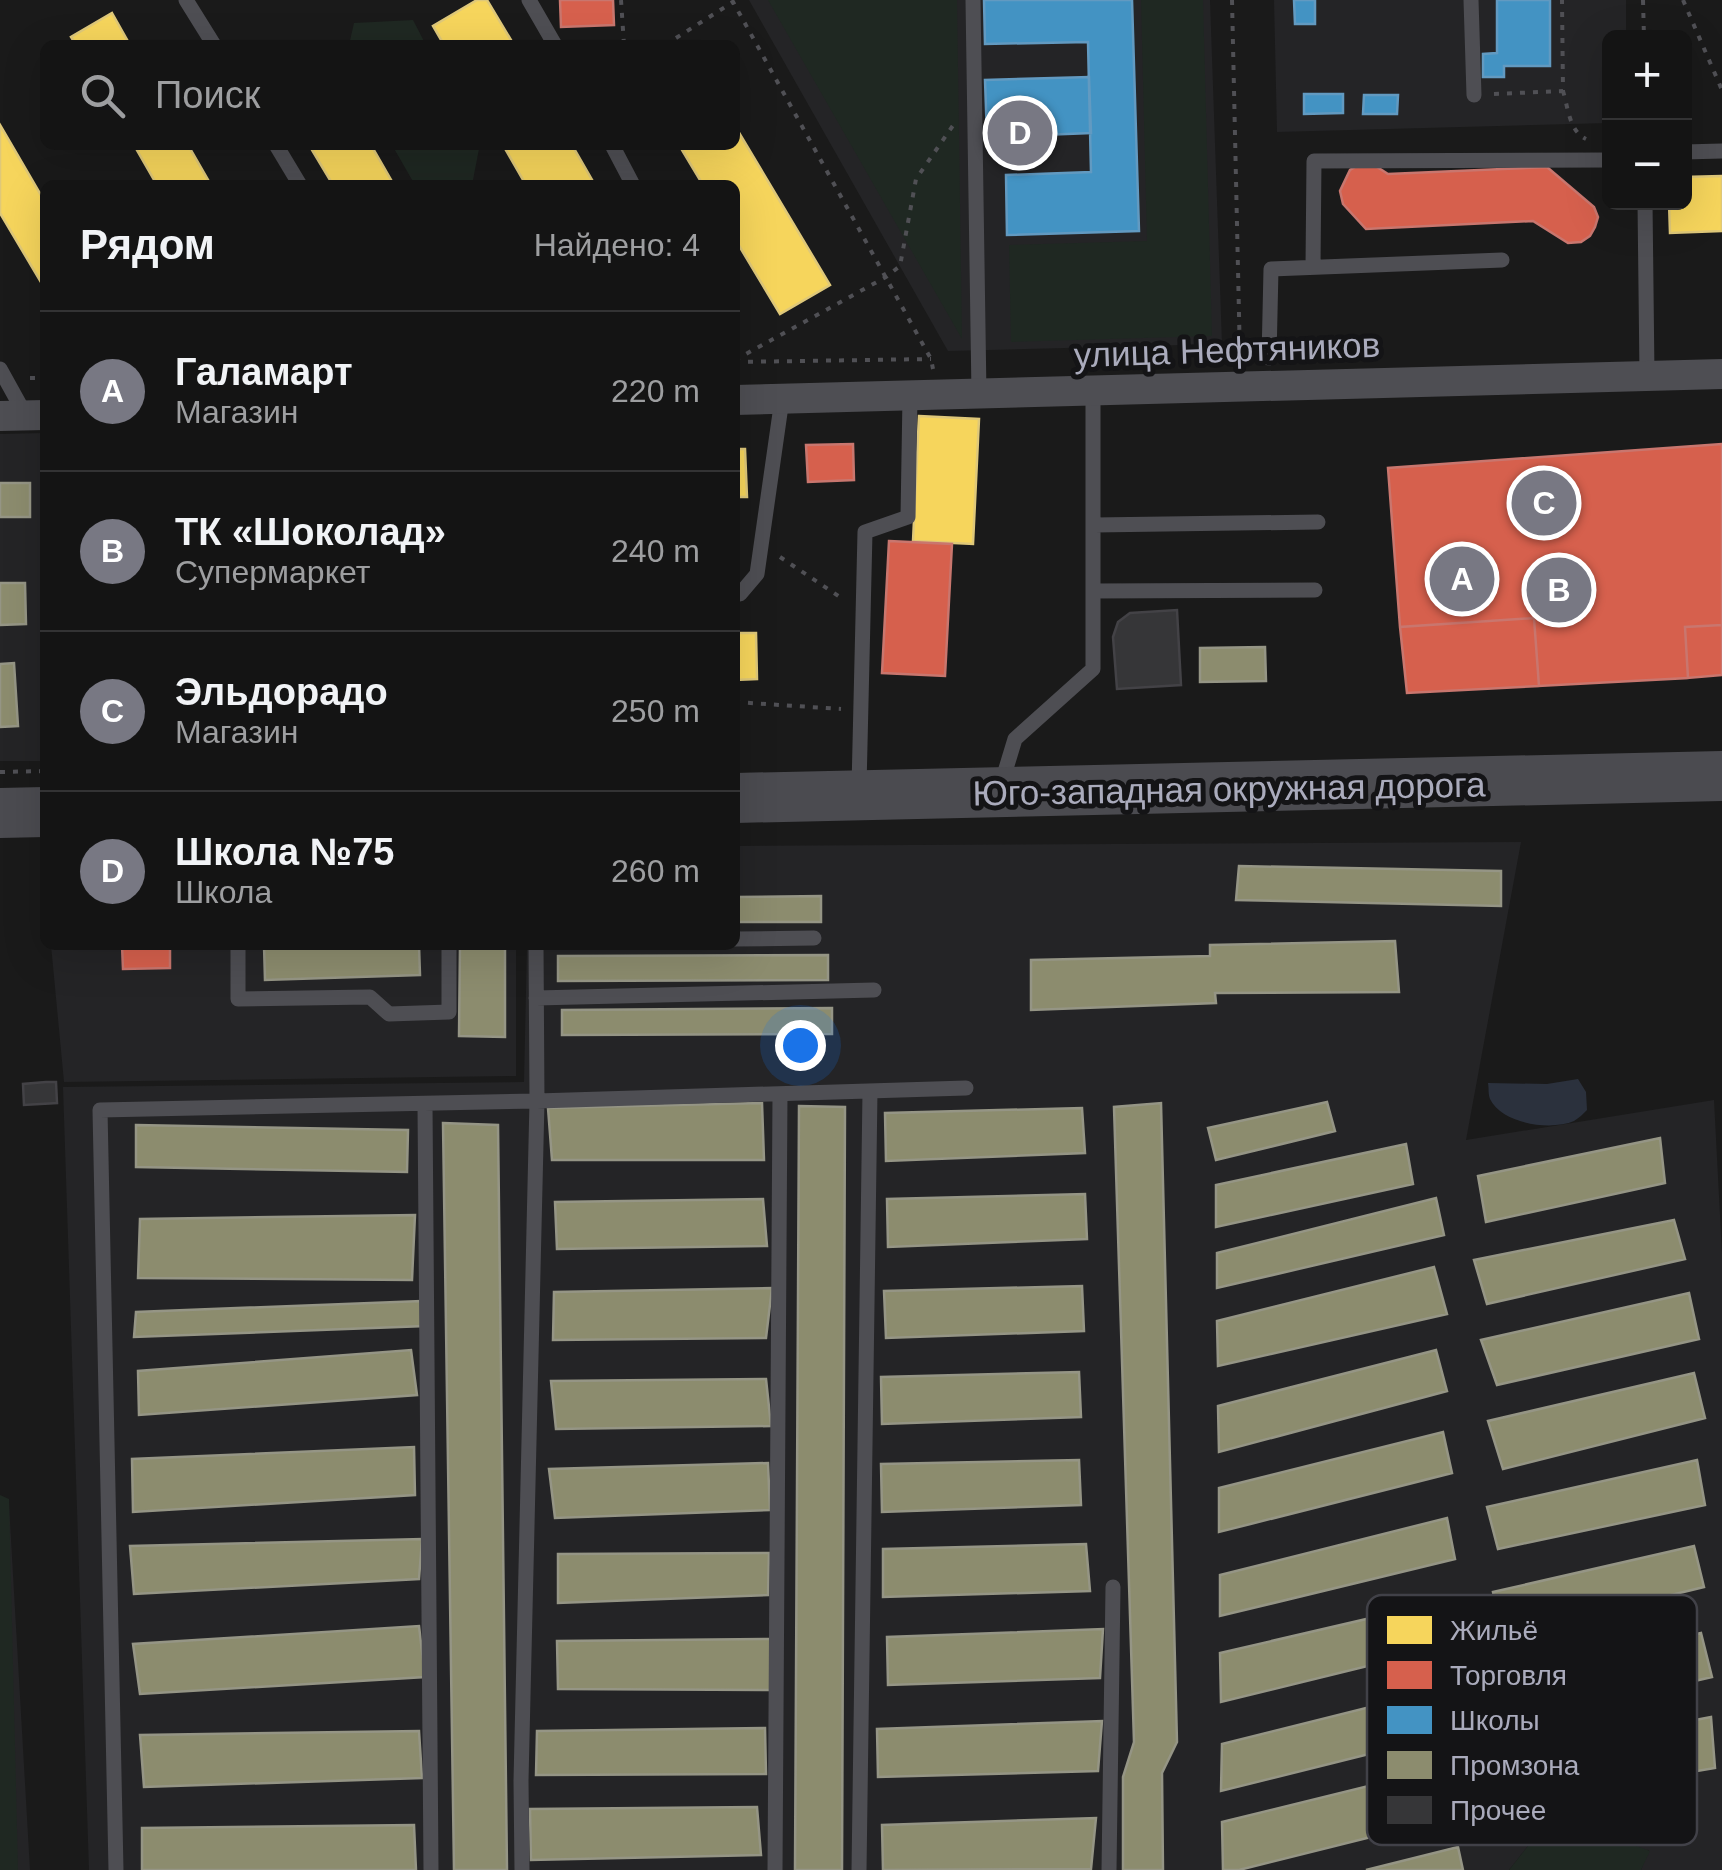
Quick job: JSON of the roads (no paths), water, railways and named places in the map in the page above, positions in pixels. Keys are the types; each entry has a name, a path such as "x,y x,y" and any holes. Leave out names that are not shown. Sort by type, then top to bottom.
{"highway":[{"name":"Юго-западная окружная дорога","path":"740,798 1722,776"},
{"path":"0,813 40,812"}],"street":[{"name":"улица Нефтяников","path":"740,400 1722,374"}],"lane":[{"path":"186,0 211,40"},
{"path":"529,0 552,40"},
{"path":"972,0 979,394"},
{"path":"1470,0 1474,95"},
{"path":"279,150 297,180"},
{"path":"615,150 631,180"},
{"path":"1692,152 1722,151"},
{"path":"1313,267 1314,161 1602,160"},
{"path":"1645,210 1647,375"},
{"path":"1270,358 1271,269 1502,260"},
{"path":"0,369 24,416"},
{"path":"998,794 1015,739 1093,669 1093,392"},
{"path":"859,796 865,532 908,517 903,396"},
{"path":"740,594 758,574 782,399"},
{"path":"1094,526 1318,522"},
{"path":"1094,591 1315,590"},
{"path":"740,939 814,938"},
{"path":"238,950 238,999 370,997 389,1014 449,1012 449,950"},
{"path":"522,1870 520,1782 537,1101 536,950"},
{"path":"536,998 874,990"},
{"path":"116,1870 100,1110 966,1088"},
{"path":"859,1870 870,1091"},
{"path":"774,1870 780,1094"},
{"path":"426,1104 431,1870"},
{"path":"1109,1870 1113,1587"}],"water":[{"path":"1578,1079 1586,1092 1587,1110 1564,1124 1516,1120 1496,1108 1489,1095 1488,1083 1547,1084"}],"place":[{"name":"Школа №75","path":"1020,133"},
{"name":"Эльдорадо","path":"1544,503"},
{"name":"Галамарт","path":"1462,579"},
{"name":"ТК «Шоколад»","path":"1559,590"}]}
